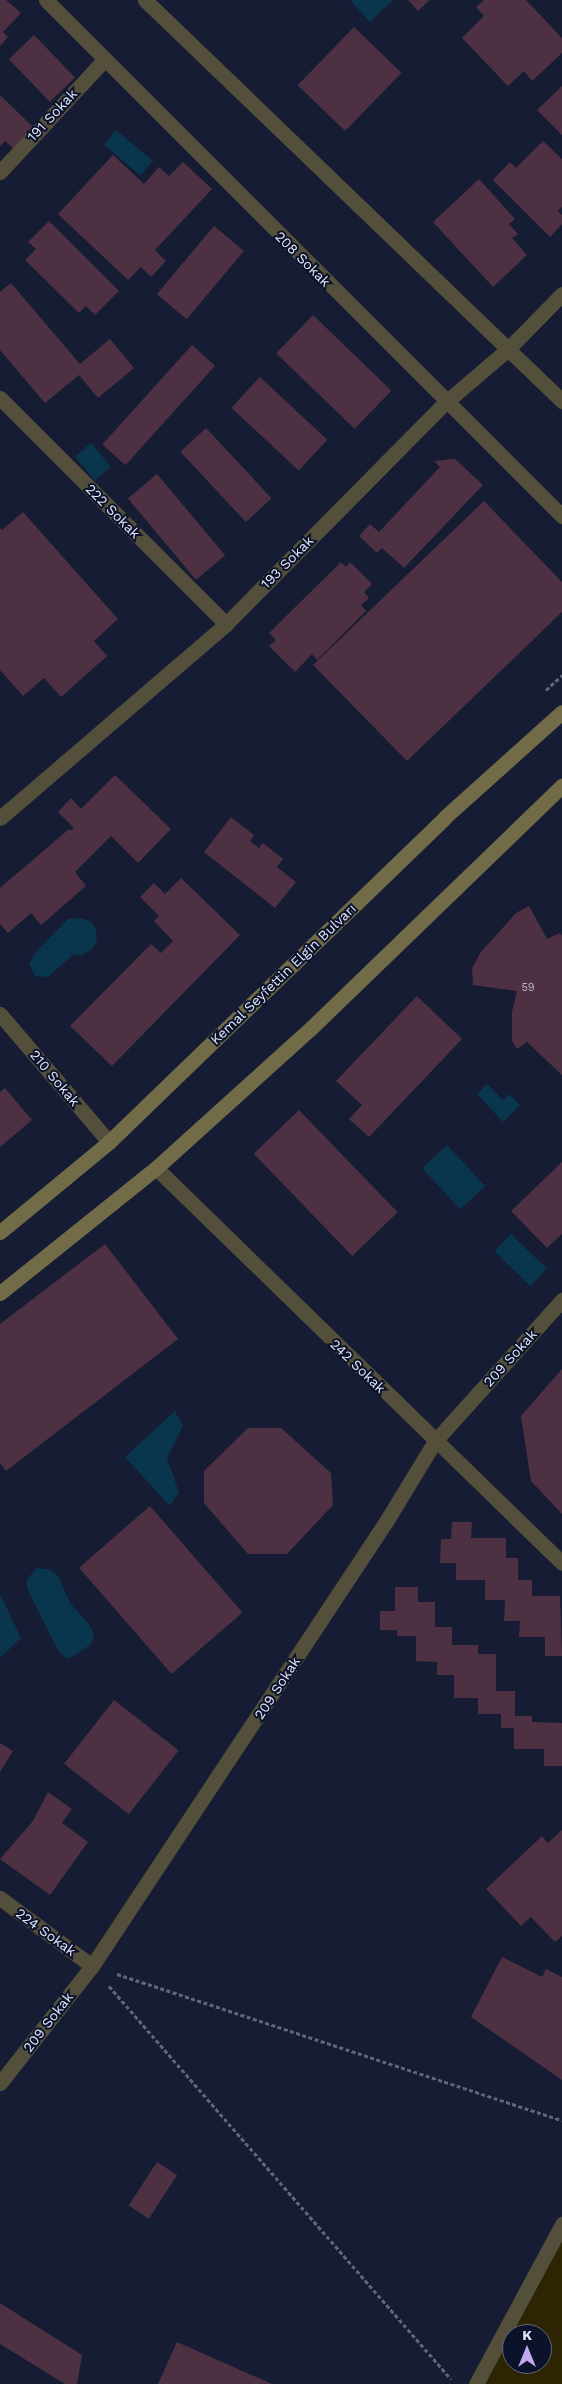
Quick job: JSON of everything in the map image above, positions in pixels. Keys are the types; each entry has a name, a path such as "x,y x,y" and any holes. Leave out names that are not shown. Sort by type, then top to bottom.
{"main road":[{"name":"Kemal Seyfettin Elgin Bulvarı","path":"0,1232 109,1142 438,824 562,712"},
{"path":"0,1293 156,1168 310,1029 562,786"}],"street":[{"name":"208 Sokak","path":"46,0 562,516"},
{"path":"145,0 562,401"},
{"name":"191 Sokak","path":"0,172 105,59"},
{"name":"193 Sokak","path":"0,818 226,624 446,402 508,349 562,294"},
{"name":"222 Sokak","path":"0,398 226,624"},
{"name":"210 Sokak","path":"0,1014 109,1142"},
{"name":"242 Sokak","path":"156,1168 562,1563"},
{"name":"209 Sokak","path":"0,2083 92,1966 388,1520 435,1441 562,1300"},
{"name":"224 Sokak","path":"0,1898 92,1966"},
{"path":"476,2384 562,2224"}],"path":[{"path":"92,1966 562,2120"},
{"path":"92,1966 456,2384"}],"sand":[{"path":"562,2224 562,2384 476,2384 502,2336 502,2374 552,2374 552,2324 508,2324"}],"water":[{"path":"350,0 393,0 370,22"},
{"path":"116,130 153,161 141,175 104,145"},
{"path":"91,443 111,467 95,480 75,456"},
{"path":"79,918 91,921 96,930 97,941 92,949 81,956 74,954 48,977 35,976 29,964 35,953 68,919"},
{"path":"487,1084 503,1100 509,1094 520,1105 503,1122 477,1094"},
{"path":"447,1145 485,1186 460,1209 422,1168"},
{"path":"511,1234 547,1269 530,1286 494,1251"},
{"path":"175,1411 183,1426 167,1458 179,1492 170,1506 125,1457"},
{"path":"37,1568 51,1570 58,1576 70,1603 91,1627 94,1636 91,1644 73,1657 67,1658 59,1652 27,1588 27,1579"},
{"path":"0,1594 21,1638 0,1658"}],"building":[{"path":"0,0 6,0 21,13 3,32 8,37 0,46"},
{"path":"408,0 430,0 418,11"},
{"path":"484,0 526,0 562,38 562,53 532,81 524,71 508,86 462,38 484,16 476,7"},
{"path":"354,27 401,73 345,131 298,85"},
{"path":"34,35 75,77 50,102 9,59"},
{"path":"562,86 562,135 537,110"},
{"path":"0,95 33,127 13,148 5,141 0,146"},
{"path":"543,141 562,159 562,207 558,211 562,215 562,224 550,237 493,180 510,162 516,168"},
{"path":"113,155 144,184 159,167 169,176 183,162 212,189 155,250 166,261 151,277 141,267 128,280 58,214"},
{"path":"479,179 515,219 509,224 518,234 512,238 527,255 493,287 433,222"},
{"path":"49,221 119,291 95,315 86,306 79,313 25,260 36,249 28,242"},
{"path":"214,226 244,251 187,319 157,294"},
{"path":"11,283 80,364 110,339 134,368 98,398 79,375 45,403 0,350 0,292"},
{"path":"313,315 391,391 355,429 276,353"},
{"path":"192,345 215,366 125,465 102,445"},
{"path":"260,377 327,440 299,470 231,408"},
{"path":"206,428 271,498 246,522 180,452"},
{"path":"455,459 483,485 404,568 382,548 377,553 359,536 370,524 379,532 440,467 434,461"},
{"path":"157,474 225,555 196,580 128,498"},
{"path":"484,501 562,582 562,612 407,761 313,665"},
{"path":"23,512 118,619 94,641 107,656 61,697 44,678 23,696 0,670 0,528 2,530"},
{"path":"341,562 346,567 350,562 372,584 364,592 369,598 361,605 366,611 317,660 312,654 295,672 269,646 276,640 269,633"},
{"path":"115,775 171,829 138,863 111,836 75,872 86,886 41,925 31,913 8,933 0,924 0,888 69,829 70,831 74,828 58,812 71,798 81,809"},
{"path":"231,817 254,835 250,841 259,848 263,843 283,859 277,867 296,882 275,908 204,852"},
{"path":"181,878 240,935 112,1066 70,1026 151,944 161,953 173,941 154,921 159,916 140,897 154,883 165,894"},
{"path":"529,906 547,939 560,933 562,936 562,1075 527,1042 517,1049 512,1041 512,1012 517,991 473,985 472,968 481,952 516,913"},
{"path":"417,996 462,1039 369,1137 349,1119 362,1105 336,1081"},
{"path":"5,1088 32,1120 0,1147 0,1092"},
{"path":"299,1110 398,1212 352,1256 254,1154"},
{"path":"562,1162 562,1234 547,1248 511,1211"},
{"path":"105,1244 178,1339 6,1471 0,1463 0,1324"},
{"path":"562,1369 562,1514 531,1481 521,1416"},
{"path":"248,1428 281,1428 331,1473 333,1505 287,1554 248,1554 204,1503 204,1471"},
{"path":"150,1506 243,1612 172,1674 79,1568"},
{"path":"452,1522 472,1522 471,1538 506,1538 506,1558 518,1558 518,1580 532,1580 532,1596 560,1596 562,1656 545,1656 545,1637 519,1637 520,1621 504,1621 505,1600 485,1600 485,1580 456,1580 456,1563 440,1563 441,1539 451,1539"},
{"path":"395,1587 418,1587 418,1602 435,1602 435,1627 452,1627 452,1645 478,1645 478,1654 496,1654 496,1691 515,1691 515,1716 532,1716 532,1722 562,1723 562,1766 544,1766 544,1749 514,1749 514,1728 501,1728 501,1714 478,1714 478,1698 454,1698 454,1675 437,1675 437,1662 416,1661 416,1636 397,1636 397,1630 380,1630 380,1611 395,1611"},
{"path":"114,1700 179,1750 129,1814 64,1764"},
{"path":"0,1743 13,1751 0,1772"},
{"path":"48,1792 72,1809 62,1823 88,1842 50,1895 0,1859 33,1821"},
{"path":"562,1830 562,1936 555,1942 531,1917 521,1926 486,1889 542,1836 548,1843"},
{"path":"502,1957 542,1977 546,1969 562,1977 562,2080 471,2017"},
{"path":"157,2162 177,2175 149,2219 129,2206"},
{"path":"0,2303 82,2355 77,2384 65,2384 0,2344"},
{"path":"177,2342 272,2384 158,2384"}]}
